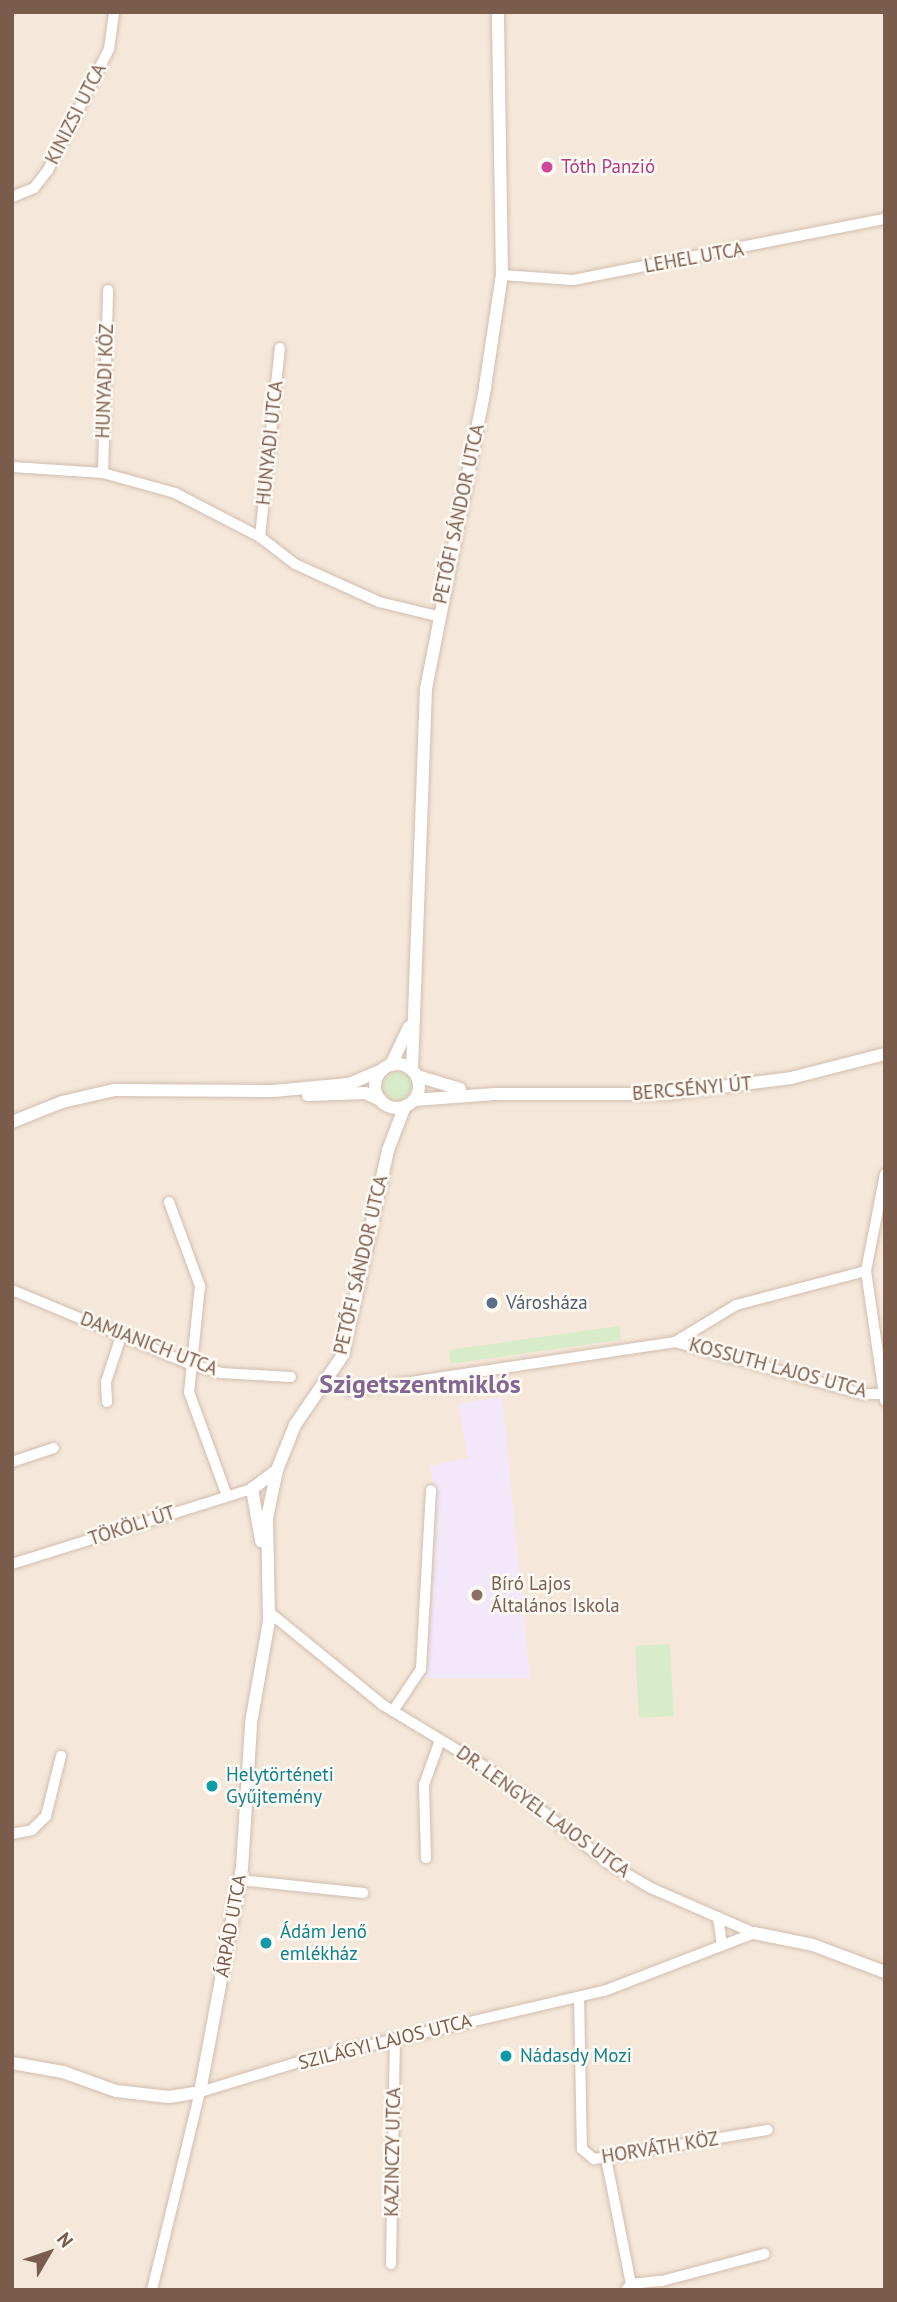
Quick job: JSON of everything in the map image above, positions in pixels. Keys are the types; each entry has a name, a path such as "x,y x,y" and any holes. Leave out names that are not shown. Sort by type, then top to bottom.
{"street":[{"name":"KINIZSI UTCA","path":"12,197 34,188 48,170 109,49 114,12"},
{"name":"PETŐFI SÁNDOR UTCA","path":"414,1073 412,1017 422,742 437,616 485,387 502,275 498,12"},
{"name":"LEHEL UTCA","path":"502,275 573,280 885,219"},
{"name":"HUNYADI KÖZ","path":"103,473 108,289"},
{"name":"HUNYADI UTCA","path":"260,537 280,348"},
{"name":"HUNYADI UTCA","path":"12,467 103,473 200,503 260,537 295,564 379,602 437,616"},
{"name":"PETŐFI SÁNDOR UTCA","path":"386,1067 412,1017"},
{"name":"BERCSÉNYI ÚT","path":"409,1103 495,1094 677,1093 791,1078 885,1054"},
{"path":"384,1102 376,1088 386,1067"},
{"path":"12,1122 62,1102 114,1090 365,1093 384,1102 409,1103 419,1088 414,1073 386,1067 349,1084 273,1091"},
{"name":"BERCSÉNYI ÚT","path":"414,1073 443,1087 495,1094"},
{"name":"PETŐFI SÁNDOR UTCA","path":"384,1102 388,1150"},
{"name":"PETŐFI SÁNDOR UTCA","path":"329,1378 346,1344 388,1150 409,1103"},
{"path":"883,1398 866,1270 885,1174"},
{"path":"169,1202 200,1286 189,1392 227,1496"},
{"name":"KOSSUTH LAJOS UTCA","path":"329,1378 351,1391 675,1342 736,1305 866,1270"},
{"name":"DAMJANICH UTCA","path":"12,1290 190,1364 221,1373 291,1377"},
{"path":"107,1402 106,1382 121,1336"},
{"name":"KOSSUTH LAJOS UTCA","path":"675,1342 883,1398"},
{"name":"ÁRPÁD UTCA","path":"265,1556 267,1518 277,1470 295,1425 329,1378"},
{"path":"12,1462 54,1448"},
{"path":"252,1489 277,1470"},
{"name":"ÁRPÁD UTCA","path":"152,2290 200,2092 240,1880 251,1723 269,1612 265,1556 252,1489"},
{"name":"TÖKÖLI ÚT","path":"12,1564 252,1489"},
{"path":"393,1711 421,1669 430,1490"},
{"name":"DR. LENGYEL LAJOS UTCA","path":"269,1612 393,1711 487,1768 608,1863 754,1933 813,1945 885,1972"},
{"path":"426,1858 424,1786 440,1740"},
{"path":"12,1834 33,1830 46,1816 61,1756"},
{"path":"240,1880 363,1893"},
{"path":"718,1917 722,1944"},
{"name":"SZILÁGYI LAJOS UTCA","path":"12,2063 63,2072 116,2091 169,2097 200,2092 302,2061 579,1997 754,1933"},
{"name":"HORVÁTH KÖZ","path":"579,1997 582,2149 594,2159 768,2130"},
{"name":"KAZINCZY UTCA","path":"391,2264 395,2040"},
{"path":"606,2158 628,2287 662,2281 764,2254"}],"shaded area":[{"path":"12,12 885,12 885,2290 12,2290"},
{"name":"Bíró Lajos Általános Iskola","path":"502,1397 530,1678 427,1678 438,1513 430,1466 468,1458 458,1404"}],"green space":[{"path":"398,1072 408,1076 412,1086 408,1096 398,1100 388,1096 384,1086 388,1076"},
{"path":"619,1326 621,1340 451,1364 449,1350"},
{"path":"670,1644 674,1716 639,1718 635,1646"}],"place":[{"name":"Tóth Panzió","path":"547,167"},
{"name":"Városháza","path":"492,1303"},
{"name":"Bíró Lajos Általános Iskola","path":"477,1595"},
{"name":"Helytörténeti Gyűjtemény","path":"212,1786"},
{"name":"Ádám Jenő emlékház","path":"266,1943"},
{"name":"Nádasdy Mozi","path":"506,2056"}],"district":[{"name":"Szigetszentmiklós","path":"420,1384"}]}
